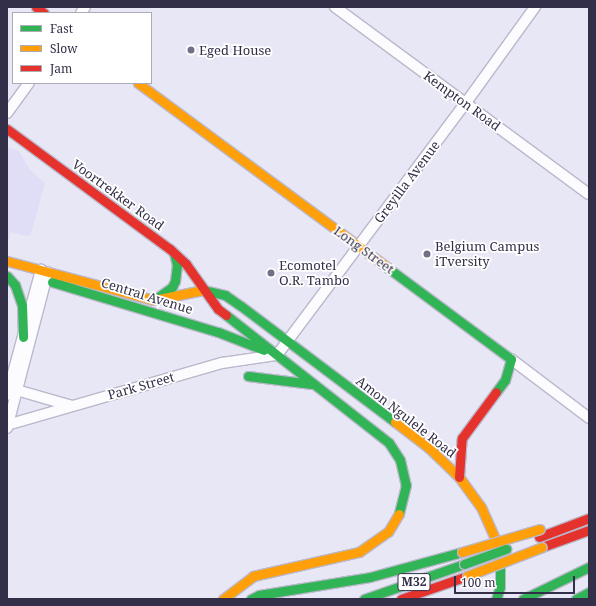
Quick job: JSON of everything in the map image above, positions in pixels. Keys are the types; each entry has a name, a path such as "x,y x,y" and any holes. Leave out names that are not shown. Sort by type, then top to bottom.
{"main road":[{"name":"Long Street","path":"139,84 511,359"},
{"name":"Voortrekker Road","path":"7,130 174,253 189,268 203,290"},
{"path":"154,300 172,287 175,281 177,265 174,253"},
{"name":"Central Avenue","path":"7,261 43,275 218,332 277,355"},
{"name":"Central Avenue","path":"7,268 43,275"},
{"path":"43,275 154,300 203,290 225,295 287,342"},
{"path":"7,276 14,284 22,305 23,337"},
{"path":"203,290 218,309 316,386 342,404 389,443 400,460 406,485 404,500 397,519 374,544 359,552 253,576 238,585 223,599"},
{"name":"Amon Ngulele Road","path":"287,342 429,448 459,477 481,507 495,536 500,566 500,587 496,599"},
{"path":"459,477 462,438 505,380 511,359"},
{"path":"248,376 286,378 316,386"},
{"name":"M32","path":"364,599 464,564 539,533 589,517"},
{"name":"M32","path":"400,599 467,576 589,530"},
{"path":"251,599 259,595 370,577 539,533"},
{"path":"523,599 589,567"},
{"path":"576,599 589,592"}],"street":[{"name":"Kempton Road","path":"335,7 589,194"},
{"name":"Greyilla Avenue","path":"277,355 465,104 535,7"},
{"path":"7,113 28,84"},
{"path":"7,426 10,390 23,337 43,275"},
{"path":"10,390 43,275"},
{"name":"Park Street","path":"7,426 72,406 222,364 277,355"},
{"name":"Long Street","path":"511,359 589,418"},
{"path":"10,390 72,406"}],"shaded area":[{"path":"7,147 19,151 30,170 45,183 31,234 27,236 11,232 7,245"}],"traffic: fast":[{"path":"157,298 172,287 175,281 177,265 174,253"},
{"path":"388,268 511,359 505,380 496,392"},
{"path":"7,276 15,285 22,305 23,337"},
{"path":"52,282 218,332 264,350"},
{"path":"203,290 225,295 395,422"},
{"path":"226,315 389,443 400,460 406,485 399,514"},
{"path":"248,376 311,384"},
{"path":"496,541 500,566 500,587 496,599"},
{"path":"464,564 506,549"},
{"path":"251,599 259,595 370,577 462,552"},
{"path":"364,599 464,564"},
{"path":"523,599 589,567"},
{"path":"576,599 589,592"}],"traffic: slow":[{"path":"139,84 388,268"},
{"path":"7,261 154,300 203,290"},
{"path":"395,422 429,448 459,477 481,507 496,541"},
{"path":"223,599 253,576 359,552 388,532 399,514"},
{"path":"462,552 540,529"},
{"path":"467,576 542,547"}],"traffic: jam":[{"path":"36,7 43,12"},
{"path":"7,129 170,249 186,264 218,309 226,315"},
{"path":"459,477 462,438 496,392"},
{"path":"539,537 589,518"},
{"path":"542,547 589,530"},
{"path":"401,599 467,576"}],"place":[{"name":"Eged House","path":"191,50"},
{"name":"Belgium Campus iTversity","path":"427,254"},
{"name":"Ecomotel O.R. Tambo","path":"271,273"}]}
